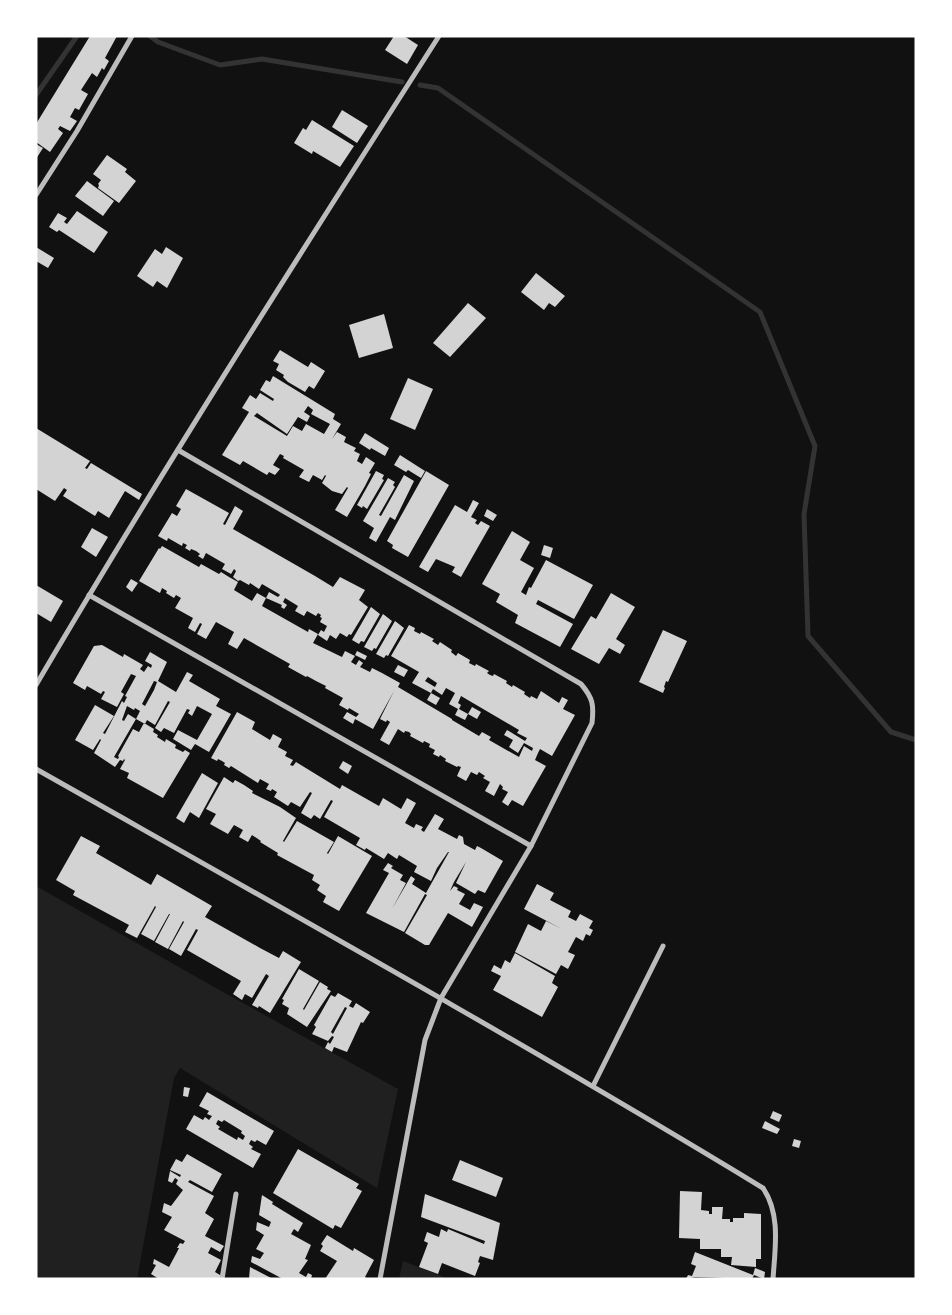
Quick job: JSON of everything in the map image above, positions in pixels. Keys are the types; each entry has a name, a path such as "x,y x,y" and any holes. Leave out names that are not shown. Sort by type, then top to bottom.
{"street":[{"path":"36,194 77,131 132,36"},
{"path":"36,685 178,450 342,187 439,36"},
{"path":"178,450 581,684 590,695 592,702 592,723 530,846 441,998 425,1040 380,1279"},
{"path":"89,595 530,846"},
{"path":"36,769 441,998 593,1086 762,1188 770,1199 776,1229 773,1279"},
{"path":"593,1086 663,946"},
{"path":"222,1279 236,1194"}],"shaded area":[{"path":"36,886 398,1089 377,1188 180,1068 174,1078 137,1279 36,1279"},
{"path":"403,1261 449,1279 399,1279"}],"building":[{"path":"90,36 117,36 105,58 109,61 104,70 102,68 97,77 92,73 81,90 88,94 79,110 75,108 70,117 77,121 70,131 60,126 58,129 63,133 50,152 36,142 36,124"},
{"path":"394,36 404,36 418,45 407,64 385,50"},
{"path":"342,110 368,126 357,143 332,127"},
{"path":"312,120 354,146 340,167 313,151 312,154 294,143 303,128 306,130"},
{"path":"36,144 43,148 36,159"},
{"path":"107,155 127,169 125,172 136,181 119,203 98,188 101,180 93,174"},
{"path":"87,181 114,201 103,216 75,196"},
{"path":"77,211 108,232 94,253 59,230 57,232 49,227 58,213 67,218 64,222 67,224"},
{"path":"36,247 54,258 48,268 36,261"},
{"path":"166,247 183,258 167,288 157,281 153,287 137,276 155,249 162,254"},
{"path":"536,273 565,296 555,307 549,303 544,310 521,292"},
{"path":"468,303 486,318 450,357 433,343"},
{"path":"384,314 393,348 359,358 349,325"},
{"path":"280,350 308,367 311,362 325,371 314,389 309,386 305,392 288,382 283,377 284,375 276,370 279,364 273,361"},
{"path":"273,376 335,414 333,419 341,424 332,439 337,432 346,437 344,442 356,448 354,451 360,454 357,461 362,464 366,457 375,463 369,473 371,474 365,486 347,517 335,510 348,488 342,494 332,491 322,483 325,475 322,480 313,475 309,482 299,477 304,470 283,458 284,456 280,454 273,465 280,469 275,475 269,472 267,475 243,461 240,465 222,455 249,412 242,408 250,395 256,399 260,393 273,401 274,399 260,390 266,380 270,382","holes":["308,406 313,410 311,414 330,424 324,434 306,424 302,431 293,426 287,436 254,416 257,413 287,434 298,417 307,422 310,416 304,412"]},
{"path":"408,378 433,389 415,430 390,419"},
{"path":"36,428 90,461 85,468 87,469 91,463 142,494 139,500 125,491 109,518 98,511 95,516 63,496 67,490 64,488 55,501 36,489"},
{"path":"365,433 389,448 385,456 359,443"},
{"path":"400,455 425,471 421,478 408,470 406,472 394,465"},
{"path":"376,471 384,475 382,479 384,480 367,509 363,506 362,508 357,505"},
{"path":"426,471 449,485 408,557 392,548 393,545 387,541"},
{"path":"404,475 414,481 395,520 390,517 376,542 369,538 374,528 363,521 388,478 395,482 393,485 395,487 379,515 381,516"},
{"path":"186,489 229,513 223,524 225,525 235,506 243,511 233,529 333,587 340,577 365,590 359,600 368,607 351,635 349,634 347,637 340,633 336,639 330,635 327,641 318,635 321,630 324,632 327,626 320,622 322,618 318,613 316,616 307,611 304,616 295,611 298,606 285,598 283,602 287,605 284,609 281,607 282,605 266,598 269,592 278,597 280,595 262,584 259,589 250,583 249,585 240,580 238,581 233,577 236,571 234,569 231,574 222,569 225,564 206,553 203,559 198,556 200,554 196,551 191,549 190,551 185,548 187,545 183,543 182,546 168,538 167,541 158,536 172,513 177,516 181,509 176,506"},
{"path":"473,500 479,503 471,517 477,520 475,523 478,525 481,521 490,526 461,577 452,572 455,567 436,559 428,572 419,567 455,505 467,512"},
{"path":"487,509 497,515 493,521 484,516"},
{"path":"92,528 108,537 96,557 81,547"},
{"path":"512,531 530,542 520,560 534,568 521,592 526,595 546,560 593,585 574,619 538,600 536,604 573,624 560,647 515,623 518,615 496,602 500,594 482,584"},
{"path":"544,545 553,548 550,558 541,555"},
{"path":"162,546 199,567 201,564 219,574 221,572 238,582 234,590 252,601 257,593 266,598 262,606 308,632 309,629 318,634 313,643 342,657 345,651 355,656 351,662 356,665 359,660 363,663 360,667 370,672 372,668 400,683 398,687 479,736 482,732 491,737 489,740 519,757 524,746 532,751 533,748 524,743 518,753 509,747 513,740 504,735 507,730 525,741 527,738 517,733 519,730 461,696 458,703 461,705 459,709 468,714 465,720 455,715 458,709 449,704 455,693 446,688 442,695 433,689 431,693 412,683 419,672 391,656 409,625 415,628 414,631 420,634 421,632 434,639 432,641 438,645 440,642 452,650 451,652 456,656 458,653 470,660 469,663 475,666 476,664 489,671 487,673 490,675 493,676 494,674 507,681 506,683 525,692 524,694 530,698 531,696 537,699 541,691 559,703 562,697 568,700 563,709 575,715 552,756 540,749 535,760 546,766 523,806 512,800 508,806 502,802 508,792 502,789 503,787 500,784 494,796 485,791 490,782 483,778 485,776 479,772 477,775 471,772 466,781 457,776 461,767 445,761 446,759 440,755 439,757 433,754 435,750 429,747 430,744 424,741 423,743 410,736 409,732 405,731 404,733 398,729 389,745 380,740 390,722 380,719 394,691 373,729 355,719 353,724 343,718 347,712 356,717 359,714 339,705 343,698 325,688 326,686 288,667 290,664 244,638 237,649 228,644 234,632 216,622 206,639 197,634 202,624 200,623 195,632 188,628 193,618 175,608 181,598 176,595 174,598 162,588 160,593 139,581","holes":["428,677 437,683 435,687 425,681"]},
{"path":"131,579 138,583 132,592 126,587"},
{"path":"36,585 63,601 51,622 36,613"},
{"path":"611,593 635,607 616,639 625,645 620,654 609,648 599,664 571,649 591,616 596,619"},
{"path":"371,607 380,614 364,642 361,641 359,644 352,640"},
{"path":"383,614 392,621 376,649 374,648 372,651 364,647"},
{"path":"395,621 404,628 388,656 386,655 384,658 376,654"},
{"path":"663,630 687,641 668,682 666,681 663,693 639,682"},
{"path":"102,645 123,657 124,654 143,665 140,669 144,672 148,666 151,668 152,665 145,661 150,652 167,662 158,681 176,692 187,672 193,675 189,681 220,699 216,706 231,714 209,752 195,744 191,750 173,739 178,730 197,740 212,714 197,706 192,716 188,713 190,710 187,709 174,733 164,728 161,732 155,728 170,702 168,701 155,725 147,720 145,724 154,729 153,732 158,735 157,737 165,742 166,739 176,745 175,748 183,752 185,750 190,753 163,798 127,778 129,773 120,769 124,759 123,761 120,760 115,767 94,753 100,739 93,750 75,740 95,705 114,716 103,733 105,734 122,701 124,703 127,697 125,696 136,676 131,674 121,692 124,694 117,707 101,699 105,692 103,691 101,694 87,686 85,690 73,683 94,646","holes":["154,681 157,682 154,690 145,706 142,704","127,706 140,711 136,719 128,714 124,721 122,720","136,719 144,723 139,732 133,729 118,759 114,757"]},
{"path":"357,651 367,656 365,660 355,655"},
{"path":"398,665 408,670 404,677 394,672"},
{"path":"431,693 440,698 436,705 427,700"},
{"path":"472,707 481,712 477,719 468,714"},
{"path":"237,712 255,722 252,729 270,740 273,734 282,739 278,747 287,752 285,756 293,760 290,765 293,766 296,762 340,789 342,785 379,806 383,798 401,809 407,798 416,803 405,823 414,828 416,824 423,827 421,830 424,832 435,814 444,819 438,829 457,839 459,835 463,837 464,844 475,850 477,846 503,861 485,893 478,890 475,894 456,883 466,862 454,882 450,891 454,886 465,894 459,904 470,910 474,903 483,907 472,927 448,913 429,945 425,945 405,933 427,895 425,894 404,932 366,913 389,873 383,870 388,863 393,866 391,868 403,875 400,880 406,883 392,909 411,876 415,879 412,884 426,893 449,852 437,868 431,881 414,872 417,866 399,855 397,859 388,853 384,859 366,848 365,850 356,845 360,838 324,817 333,801 331,800 320,819 314,815 311,819 301,813 312,793 310,792 300,807 291,802 288,806 274,797 277,792 272,789 271,791 266,789 269,784 260,779 258,783 231,766 229,768 224,765 225,763 222,761 211,758"},
{"path":"343,761 352,766 348,774 339,768"},
{"path":"202,773 218,783 199,818 190,812 184,823 176,818"},
{"path":"224,777 233,783 235,780 244,785 253,791 252,793 280,807 296,818 284,842 297,821 334,842 328,854 338,836 372,856 339,911 323,902 326,896 317,890 320,885 312,880 314,875 277,855 278,853 252,835 248,842 239,837 243,830 234,825 228,834 210,824 216,814 206,809"},
{"path":"81,836 100,846 96,853 151,885 157,874 212,906 205,917 279,958 283,951 301,962 270,1013 259,1006 258,1008 252,1005 269,976 266,974 252,998 245,994 242,1000 233,994 241,981 187,950 198,930 196,929 181,956 169,949 183,921 168,949 155,942 170,914 154,941 141,934 155,906 137,938 125,932 129,925 73,895 75,891 56,880"},
{"path":"537,884 554,893 550,900 571,911 568,917 576,921 580,914 593,921 589,928 593,930 590,936 586,934 583,941 576,937 568,952 575,955 568,969 561,965 556,974 515,952 528,924 541,931 546,921 562,929 524,909"},
{"path":"515,953 555,976 552,983 558,987 542,1017 493,990 501,976 491,971 494,965 501,969 505,960 510,963"},
{"path":"299,969 319,981 304,1010 320,982 331,991 307,1027 287,1014 289,1008 282,1004 284,1000 282,999"},
{"path":"338,993 352,1001 349,1006 353,1008 356,1003 370,1012 363,1023 361,1022 347,1052 334,1047 332,1052 325,1048 334,1037 332,1036 328,1041 312,1034 316,1027 314,1025 331,995 335,997","holes":["345,1007 347,1008 333,1034 331,1032"]},
{"path":"184,1087 190,1088 188,1097 183,1096"},
{"path":"207,1092 274,1131 266,1145 257,1140 255,1142 251,1140 249,1144 253,1147 251,1149 261,1154 253,1168 186,1129 194,1115 203,1120 205,1117 209,1120 212,1116 207,1114 209,1111 199,1106","holes":["218,1120 222,1122 224,1120 242,1131 241,1133 245,1136 243,1140 238,1137 237,1140 218,1129 220,1127 216,1124"]},
{"path":"773,1111 782,1115 779,1122 770,1118"},
{"path":"765,1121 780,1129 777,1134 762,1128"},
{"path":"794,1139 801,1141 799,1148 792,1146"},
{"path":"298,1149 359,1184 356,1188 362,1191 341,1228 335,1225 333,1229 273,1193"},
{"path":"187,1154 222,1174 212,1192 190,1180 188,1182 214,1196 205,1213 214,1219 205,1236 224,1246 220,1252 211,1247 208,1253 221,1260 215,1272 220,1275 220,1278 217,1279 159,1279 151,1274 156,1265 153,1264 154,1259 169,1267 180,1243 183,1244 185,1241 164,1230 172,1217 162,1212 164,1203 171,1206 183,1190 176,1184 178,1180 175,1178 172,1183 168,1181 170,1171 180,1177 181,1175 170,1170 176,1159 182,1162"},
{"path":"460,1160 503,1178 496,1197 452,1180"},
{"path":"680,1191 702,1192 701,1210 709,1211 709,1214 712,1214 712,1207 723,1207 722,1219 730,1219 730,1222 733,1222 733,1218 744,1218 744,1213 761,1214 761,1259 756,1259 756,1267 731,1265 732,1257 721,1257 721,1249 700,1249 700,1239 679,1238"},
{"path":"425,1194 500,1223 493,1260 480,1256 478,1262 480,1263 475,1276 442,1263 438,1274 419,1267 428,1243 424,1241 427,1232 439,1237 441,1229 447,1232 448,1229 484,1244 485,1241 421,1217"},
{"path":"262,1195 273,1202 272,1204 303,1223 298,1232 294,1229 291,1234 311,1245 305,1259 308,1260 299,1273 306,1277 308,1273 312,1275 311,1279 283,1279 251,1262 252,1256 260,1259 264,1253 256,1249 264,1235 256,1230 257,1222 269,1227 271,1222 259,1215"},
{"path":"327,1235 353,1251 354,1248 374,1260 365,1277 368,1279 325,1279 337,1261 320,1251 323,1246 321,1244"},
{"path":"695,1252 753,1275 755,1268 765,1272 764,1279 754,1275 752,1279 695,1277 686,1279 688,1275 692,1276 696,1266 691,1264"},
{"path":"250,1267 273,1279 249,1279"}],"waterway":[{"path":"36,95 77,36"},
{"path":"150,36 158,42 220,65 262,59 402,82"},
{"path":"420,85 438,88 760,312 815,446 804,514 808,636 891,732 916,740"}]}
